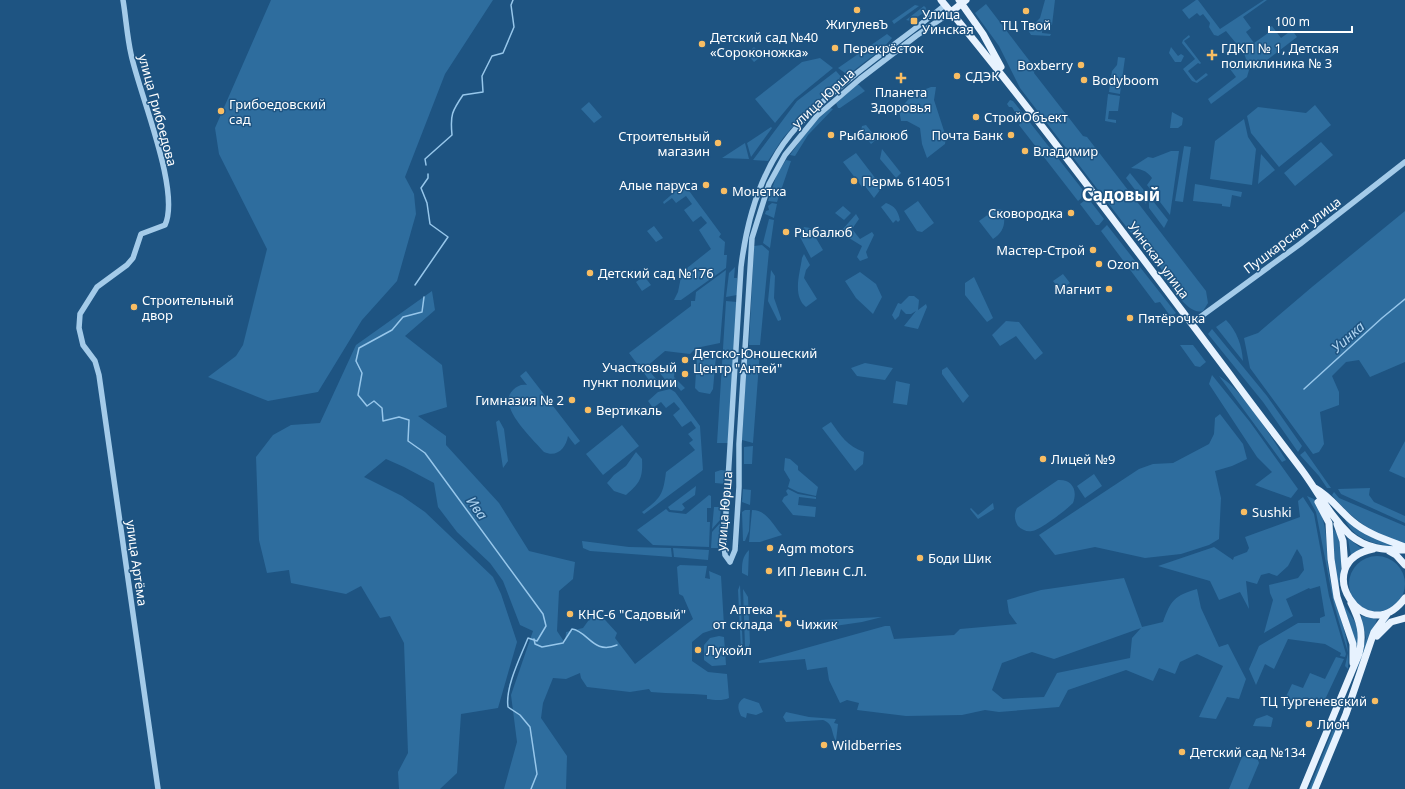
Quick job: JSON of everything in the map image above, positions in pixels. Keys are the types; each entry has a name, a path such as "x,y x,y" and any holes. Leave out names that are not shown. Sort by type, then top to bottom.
{"main road":[{"name":"улица Юрша","path":"951,12 962,1"},
{"path":"962,1 983,34 1010,83"},
{"name":"Уинская улица","path":"946,2 951,12 1010,83 1192,323 1313,486 1336,522"},
{"path":"1313,486 1325,494 1353,523 1375,535 1405,547"},
{"path":"1313,486 1316,499 1329,523 1334,583 1337,597 1353,644 1353,668"},
{"path":"1336,522 1363,544 1387,550 1405,550"},
{"path":"1303,789 1359,654 1362,635 1360,622 1344,588 1345,571 1343,541 1336,522"},
{"path":"1345,571 1354,557 1364,551 1375,548"},
{"path":"1387,550 1396,555 1405,565"},
{"path":"1315,789 1342,723 1374,632 1388,613 1400,605 1405,598"},
{"path":"1351,604 1365,613 1374,615 1388,613 1405,616"},
{"path":"1369,648 1383,628 1391,622 1405,616"},
{"path":"1332,719 1342,723"}],"street":[{"name":"улица Грибоедова","path":"83,345 79,328 80,314 86,302 97,287 127,265 133,258 141,234 164,225 168,217 169,204 162,159 131,55 123,0"},
{"name":"улица Юрша","path":"946,2 821,102 783,144 761,184 746,229 742,267 724,545 724,555 730,562 735,550 739,487 739,444 752,238 769,184 785,155 817,116 860,79 916,36 951,12"},
{"name":"Пушкарская улица","path":"1192,323 1296,247 1405,162"},
{"name":"улица Артёма","path":"83,345 95,361 99,375 158,789"}],"shaded area":[{"path":"271,0 493,0 445,74 405,177 414,194 416,214 397,281 362,320 318,392 268,401 208,377 236,356 243,345 267,249 219,154 215,128"},
{"path":"1045,0 1055,0 1052,25 1043,24 1042,33 1051,34 1050,36 1031,35 1028,30 1040,18"},
{"path":"1198,0 1220,29 1264,0 1267,0 1243,17 1251,28 1246,32 1254,43 1271,31 1269,28 1272,26 1281,38 1292,30 1297,37 1254,70 1248,65 1244,53 1226,31 1218,36 1214,35 1209,27 1210,23 1203,14 1200,16 1197,13 1189,19 1182,10"},
{"path":"986,4 1035,68 1034,73 1083,136 1087,137 1206,291 1208,303 1203,311 1192,309 1180,299 1162,275 1163,272 1152,256 1131,233 1020,88 999,46 975,13"},
{"path":"915,5 919,6 894,24 892,21"},
{"path":"924,6 926,8 925,12 911,21 906,20"},
{"path":"887,34 892,38 884,47 848,75 838,68"},
{"path":"1189,35 1190,37 1184,41 1201,63 1198,63 1188,71 1196,81 1206,73 1208,75 1197,83 1192,81 1183,69 1195,59 1182,43 1183,40"},
{"path":"754,47 762,56 754,62 747,54"},
{"path":"1171,47 1178,56 1181,54 1184,56 1181,62 1175,62 1169,53"},
{"path":"1118,57 1125,58 1120,94 1109,92 1112,71 1117,65"},
{"path":"820,58 833,68 795,99 775,123 755,99 802,62"},
{"path":"1241,62 1249,70 1247,77 1211,104 1208,99 1236,77 1230,69"},
{"path":"836,71 843,79 809,108 783,138 768,161 753,160 797,101"},
{"path":"857,85 865,91 838,108 836,103"},
{"path":"931,87 936,87 934,100 946,137 945,144 927,158 922,144 920,128 907,121 901,121 899,110 913,94"},
{"path":"1108,94 1120,96 1118,111 1109,111 1108,119 1116,120 1116,123 1105,121"},
{"path":"1010,100 1013,101 1086,194 1078,201 1019,125 1021,122 1012,107 1009,107 1007,104"},
{"path":"589,102 602,117 594,123 581,109"},
{"path":"1315,105 1331,125 1279,167 1251,133 1247,116 1258,107 1306,113"},
{"path":"830,108 833,109 808,135 795,156 790,155 810,127"},
{"path":"1172,112 1183,118 1182,125 1178,128 1170,128"},
{"path":"1244,119 1248,137 1256,149 1252,185 1210,179 1215,141"},
{"path":"866,125 877,139 871,144 861,131 862,126"},
{"path":"771,127 772,128 751,157 747,143"},
{"path":"1321,142 1333,155 1295,186 1284,173"},
{"path":"745,143 749,159 722,158"},
{"path":"1184,146 1191,147 1183,202 1175,201"},
{"path":"882,149 901,173 896,178 880,159"},
{"path":"1171,151 1179,151 1170,215 1147,185 1152,178 1150,175 1143,170 1131,168 1148,157 1153,158"},
{"path":"856,153 879,183 880,190 874,198 865,186 862,187 843,162"},
{"path":"1261,154 1275,170 1258,184"},
{"path":"786,160 791,161 777,202 768,201 777,174"},
{"path":"1130,173 1147,194 1146,204 1126,178"},
{"path":"684,184 721,234 719,237 725,242 724,255 727,255 726,268 681,300 674,300 678,292 682,272 711,249 699,230 707,223 701,216 693,222 684,210 692,204 686,196 676,203 672,198 664,204 663,202"},
{"path":"1195,184 1242,192 1241,197 1232,195 1230,207 1222,206 1222,204 1193,201"},
{"path":"1149,196 1168,220 1164,228 1149,208"},
{"path":"1088,198 1104,219 1099,225 1096,225 1080,204"},
{"path":"918,201 934,223 922,232 917,231 904,211"},
{"path":"772,203 777,204 774,218 765,214 766,211 769,210 768,206"},
{"path":"886,203 894,207 897,211 900,220 898,222 896,220 893,223 881,207"},
{"path":"843,206 851,213 844,220 835,213"},
{"path":"996,209 1003,210 1004,223 1000,233 993,239 979,221"},
{"path":"1405,211 1405,362 1370,377 1359,360 1346,362 1332,376 1339,392 1339,405 1320,412 1324,444 1319,452 1313,454 1250,368 1244,338 1258,333"},
{"path":"856,214 859,219 852,229 860,239 872,232 874,235 866,252 868,258 860,261 857,257 862,246 849,238 843,229"},
{"path":"769,219 774,220 770,248 763,243"},
{"path":"1107,225 1176,313 1171,317 1160,302 1155,303 1101,231"},
{"path":"654,226 663,238 656,242 647,231"},
{"path":"804,227 810,228 823,250 811,258 800,237"},
{"path":"762,245 769,251 760,345 749,345 754,246"},
{"path":"804,254 810,265 806,270 804,278 817,299 806,307 799,297 798,291 802,258"},
{"path":"735,267 734,278 737,278 737,295 726,297 729,273"},
{"path":"726,270 720,343 696,348 690,354 665,351 646,367 657,380 652,384 629,353 691,306 691,301 695,301 696,292"},
{"path":"771,270 775,276 774,298 781,318 781,320 778,321 768,301"},
{"path":"860,272 876,284 882,297 873,314 856,298 845,281"},
{"path":"1063,274 1070,283 1060,290 1053,281"},
{"path":"644,276 651,285 642,291 636,282"},
{"path":"974,277 993,318 987,322 965,295 965,283"},
{"path":"432,291 435,310 405,336 442,365 447,407 418,416 446,436 446,445 499,503 529,551 575,562 573,579 559,591 557,631 565,643 566,632 583,628 596,610 617,633 615,638 635,664 693,619 683,596 679,594 677,567 680,565 707,566 705,578 710,579 709,571 721,576 724,625 703,633 692,642 692,661 708,672 727,674 729,698 724,700 715,700 707,699 707,695 651,692 649,689 630,692 587,687 581,678 580,673 566,679 553,678 543,703 541,718 567,756 566,789 504,789 517,742 511,695 533,631 520,625 503,581 490,563 457,532 438,507 434,483 386,459 364,477 402,496 425,512 493,577 501,594 517,642 498,708 461,714 457,773 440,789 399,789 398,772 408,753 404,643 390,616 380,618 361,586 346,594 291,583 289,570 267,573 259,540 256,457 273,435 291,425 320,423 356,345"},
{"path":"909,296 914,296 919,300 918,310 926,304 927,307 918,329 904,326 916,311 911,314 906,314 901,309 899,316 895,320 892,315 898,303 901,304"},
{"path":"726,301 737,302 729,443 717,443"},
{"path":"1226,320 1230,324 1238,339 1243,361 1216,327"},
{"path":"1006,321 1019,322 1043,353 1035,360 1016,336 1000,346 992,335"},
{"path":"1212,329 1267,396 1302,446 1298,452 1263,402 1208,334"},
{"path":"1180,345 1193,345 1206,362 1200,367 1195,366"},
{"path":"701,351 713,352 716,356 713,389 710,394 699,392 695,388 697,356"},
{"path":"760,351 753,443 742,440 747,358 750,353"},
{"path":"672,361 676,362 674,377 685,388 681,391 677,386 667,382 659,372"},
{"path":"865,363 893,368 885,380 857,376 851,368"},
{"path":"947,367 969,396 963,403 942,374 942,370"},
{"path":"526,371 580,441 575,445 568,436 563,448 557,453 549,454 544,452 525,431 512,413 509,405 509,397 516,387 527,385 520,376"},
{"path":"1212,375 1250,422 1298,489 1291,498 1255,485 1272,472 1257,457 1209,384"},
{"path":"1219,376 1247,402 1286,460 1282,462"},
{"path":"896,381 910,384 907,405 893,403"},
{"path":"670,389 675,392 700,426 703,470 644,514 642,512 660,495 664,486 666,472 695,450 689,443 693,440 688,434 696,428 691,421 682,427 673,415 680,409 674,402 666,408 661,402 653,408 648,401 658,392"},
{"path":"1220,414 1243,444 1247,459 1232,466 1215,471 1221,498 1219,539 1209,545 1181,554 1145,558 1095,547 1055,555 1039,535 1139,469 1153,464 1173,463 1209,444 1214,434 1215,418"},
{"path":"499,420 504,429 508,461 503,468 496,422"},
{"path":"831,422 849,444 864,452 863,464 855,471 822,428"},
{"path":"622,425 639,446 603,475 586,454"},
{"path":"1405,441 1405,478 1389,471"},
{"path":"753,446 752,464 744,464 744,447"},
{"path":"1305,451 1331,488 1327,488 1319,476 1300,455"},
{"path":"636,452 642,459 640,480 626,495 614,491 607,483 614,475 626,466"},
{"path":"785,458 790,459 798,466 798,470 818,487 816,496 798,492 788,487 790,480 784,470"},
{"path":"721,470 727,471 726,484 715,483 715,472"},
{"path":"1094,474 1102,486 1085,498 1077,486"},
{"path":"1058,480 1067,481 1073,486 1075,494 1073,503 1054,519 1036,530 1028,531 1018,526 1015,519 1017,508"},
{"path":"696,486 695,495 682,504 685,508 682,511 670,510 668,507"},
{"path":"1370,488 1369,495 1374,502 1405,516 1405,523 1341,494 1338,489"},
{"path":"743,489 751,490 750,505 742,502"},
{"path":"788,489 798,494 816,497 816,499 799,497 798,505 816,507 815,517 793,515 782,501 784,497 788,495 786,491"},
{"path":"1334,492 1339,498 1405,526 1405,544 1384,537 1364,526 1339,503 1332,495"},
{"path":"709,495 711,496 711,508 707,508 707,522 710,522 709,547 653,545 637,530 666,509 669,512 686,514"},
{"path":"1307,496 1314,499 1323,519 1330,579 1345,634 1348,653 1334,605 1316,512"},
{"path":"1303,497 1314,514 1329,596 1346,654 1345,657 1340,656 1341,653 1325,644 1288,639 1274,669 1265,664 1256,685 1249,669 1259,646 1298,623 1320,623 1320,618 1325,616 1320,586 1309,588 1286,599 1293,616 1264,633 1273,600 1269,585 1298,578 1304,570 1302,557 1297,549 1288,566 1277,576 1269,573 1261,575 1257,584 1246,581 1249,609 1240,592 1219,600 1210,581 1158,566 1214,547 1233,560 1234,557 1247,552 1249,548 1245,537 1300,517 1298,501"},
{"path":"993,503 994,509 978,519 970,509 971,508 978,515"},
{"path":"714,507 721,507 720,520 712,529"},
{"path":"745,510 750,510 749,531 745,541 743,541 742,512"},
{"path":"752,510 762,512 766,515 782,535 760,542 749,542"},
{"path":"1344,517 1401,548 1375,543 1360,537 1353,532"},
{"path":"721,522 718,548 711,548 712,532"},
{"path":"1333,529 1338,534 1342,548 1339,588 1334,563"},
{"path":"1348,539 1362,549 1351,556"},
{"path":"582,541 629,547 671,548 672,557 590,551 583,548"},
{"path":"673,548 709,550 708,560 674,557"},
{"path":"749,550 748,576 742,573 742,566 743,560"},
{"path":"1377,556 1388,558 1397,564 1403,573 1405,584 1403,595 1397,604 1388,610 1377,612 1366,610 1357,604 1351,595 1349,584 1351,573 1357,564 1366,558"},
{"path":"1124,578 1142,627 1163,622 1168,609 1174,600 1183,594 1197,589 1201,608 1219,647 1228,644 1246,679 1239,699 1227,697 1216,719 1199,717 1223,666 1197,654 1180,662 1175,674 1159,668 1153,681 1126,670 1068,690 1059,707 999,712 985,710 962,715 906,716 857,710 859,703 847,700 840,703 829,680 827,667 807,670 805,659 759,663 759,661 885,626 890,626 894,639 954,635 960,629 1017,624 1009,613 1007,600 1041,590","holes":["1141,628 1132,638 1130,658 1057,673 1044,697 1003,699 992,690 1002,663 1032,652 1054,659"]},
{"path":"740,585 743,652 741,651 738,590"},
{"path":"743,589 748,597 750,643 748,649 745,647"},
{"path":"1343,604 1352,616 1358,630 1357,651"},
{"path":"1361,616 1377,619 1359,670 1357,669 1366,638"},
{"path":"882,617 862,622 821,628 820,620"},
{"path":"719,636 724,637 726,665 712,666 704,660 704,645 710,638"},
{"path":"1348,653 1348,657 1348,669 1345,666"},
{"path":"1336,657 1344,659 1321,708 1301,699 1291,705 1283,703 1292,684 1303,688 1310,673 1325,679"},
{"path":"744,698 759,703 763,712 756,715 747,713 746,718 741,716 738,706"},
{"path":"786,712 809,717 836,719 834,723 838,724 836,741 831,726 827,722 823,720 786,722 783,717"},
{"path":"1267,715 1273,718 1271,727 1253,726 1256,719"},
{"path":"1334,727 1337,729 1312,789 1309,789"},
{"path":"1246,755 1258,760 1259,763 1248,789 1229,789 1242,757"}],"waterway":[{"name":"Ива","path":"426,165 425,159 452,135 451,123 453,114 456,105 463,95 483,92 482,76 492,56 503,53 514,27 511,5 513,0"},
{"name":"Ива","path":"415,285 448,237 430,224 427,203 421,188 428,178 428,174"},
{"name":"Ива","path":"424,297 422,312 403,317 392,330 359,348 356,361 362,373 358,395 367,406 374,401 382,408 383,421 399,417 409,420 408,441 425,453 543,614 546,626 537,641 528,638 511,681 508,699 508,707 520,715 530,727 537,774 531,789"},
{"name":"Уинка","path":"1304,389 1405,299"},
{"name":"Уинка","path":"534,639 535,644 542,647 563,643 572,629 578,631 596,645 602,647 617,645"}],"place":[{"name":"ЖигулевЪ","path":"857,10"},
{"name":"ТЦ Твой","path":"1026,11"},
{"name":"Улица Уинская","path":"914,21"},
{"name":"Детский сад №40 «Сороконожка»","path":"702,44"},
{"name":"Перекрёсток","path":"835,48"},
{"name":"ГДКП № 1, Детская поликлиника № 3","path":"1212,55"},
{"name":"Boxberry","path":"1081,65"},
{"name":"СДЭК","path":"957,76"},
{"name":"Планета Здоровья","path":"901,78"},
{"name":"Bodyboom","path":"1084,80"},
{"name":"Грибоедовский сад","path":"221,111"},
{"name":"СтройОбъект","path":"976,117"},
{"name":"Рыбалююб","path":"831,135"},
{"name":"Почта Банк","path":"1011,135"},
{"name":"Строительный магазин","path":"718,143"},
{"name":"Владимир","path":"1025,151"},
{"name":"Пермь 614051","path":"854,181"},
{"name":"Алые паруса","path":"706,185"},
{"name":"Монетка","path":"724,191"},
{"name":"Сковородка","path":"1071,213"},
{"name":"Рыбалюб","path":"786,232"},
{"name":"Мастер-Строй","path":"1093,250"},
{"name":"Ozon","path":"1099,264"},
{"name":"Детский сад №176","path":"590,273"},
{"name":"Магнит","path":"1109,289"},
{"name":"Строительный двор","path":"134,307"},
{"name":"Пятёрочка","path":"1130,318"},
{"name":"Детско-Юношеский Центр \"Антей\"","path":"685,360"},
{"name":"Участковый пункт полиции","path":"685,374"},
{"name":"Гимназия № 2","path":"572,400"},
{"name":"Вертикаль","path":"588,410"},
{"name":"Лицей №9","path":"1043,459"},
{"name":"Sushki","path":"1244,512"},
{"name":"Agm motors","path":"770,548"},
{"name":"Боди Шик","path":"920,558"},
{"name":"ИП Левин С.Л.","path":"769,571"},
{"name":"КНС-6 \"Садовый\"","path":"570,614"},
{"name":"Аптека от склада","path":"781,616"},
{"name":"Чижик","path":"788,624"},
{"name":"Лукойл","path":"698,650"},
{"name":"ТЦ Тургеневский","path":"1375,701"},
{"name":"Лион","path":"1309,724"},
{"name":"Wildberries","path":"824,745"},
{"name":"Детский сад №134","path":"1182,752"}],"district":[{"name":"Садовый","path":"1121,195"}]}
